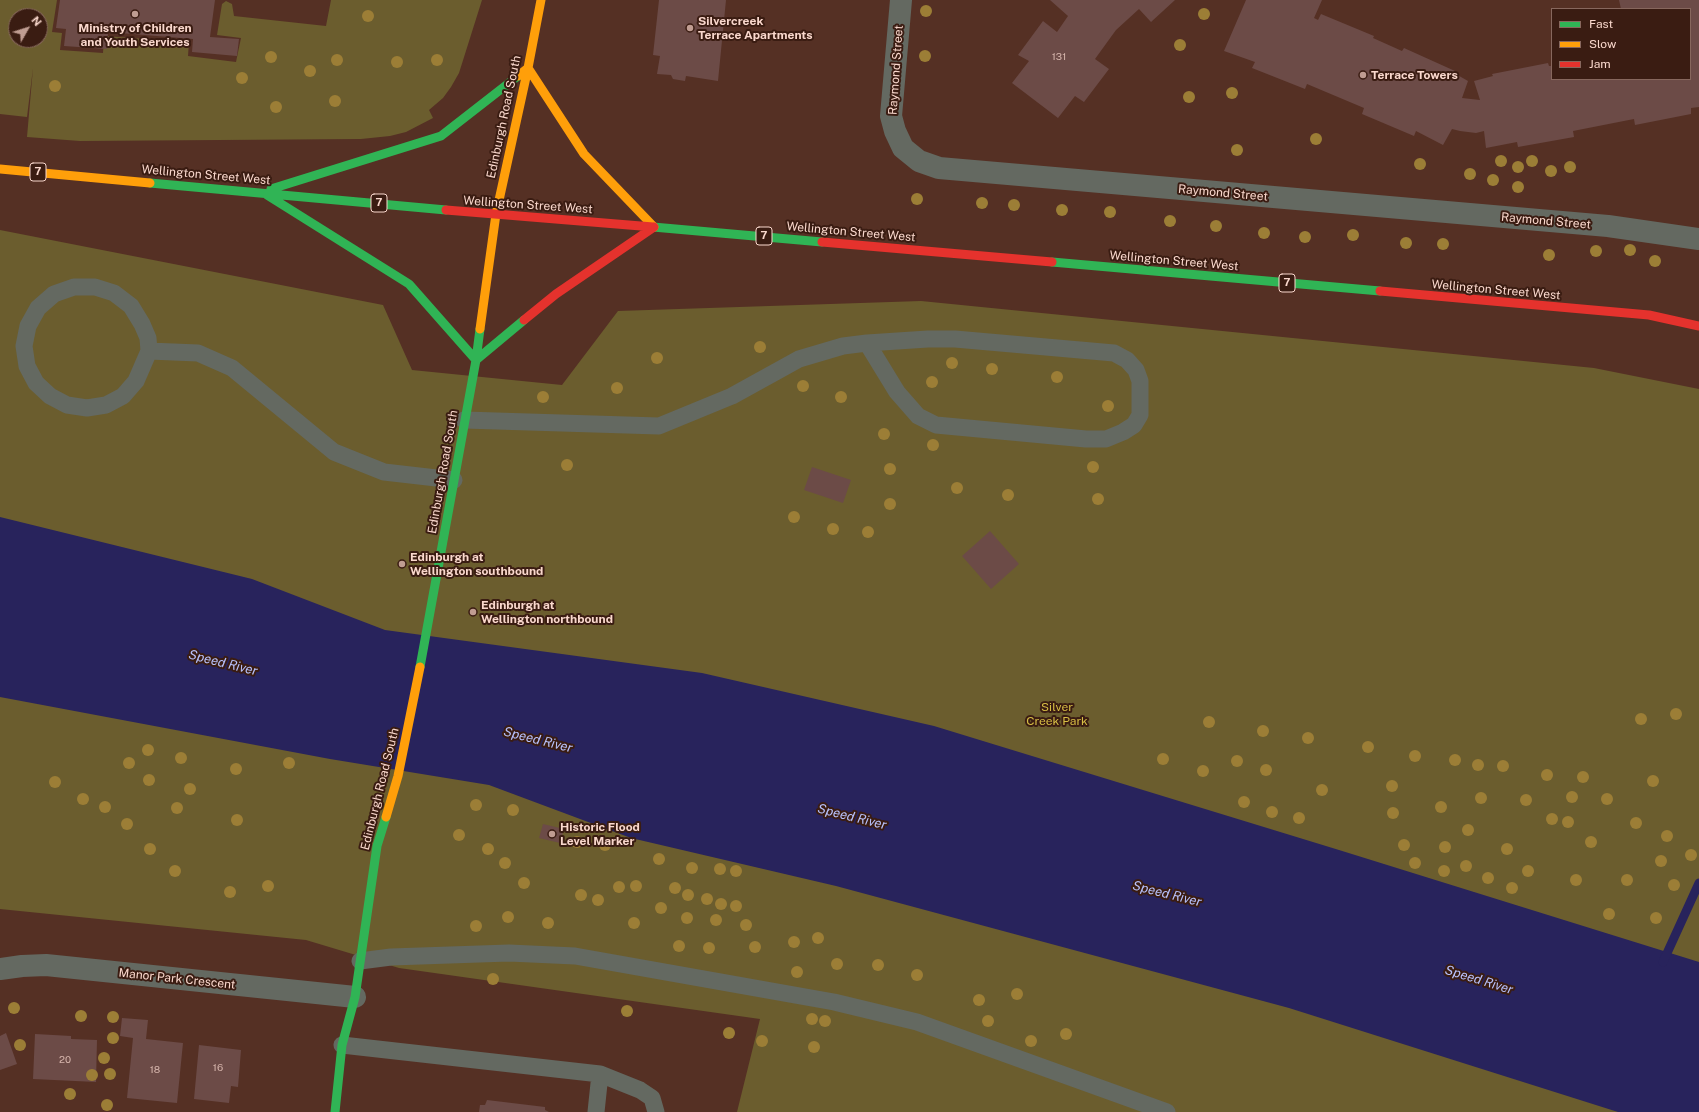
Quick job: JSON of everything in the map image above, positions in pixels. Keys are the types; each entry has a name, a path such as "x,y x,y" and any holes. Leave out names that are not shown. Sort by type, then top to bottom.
{"main road":[{"name":"Edinburgh Road South","path":"335,1112 342,1045 355,997 377,846 398,776 428,626 476,360 496,214 528,68 541,0"},
{"path":"528,68 584,154 654,227 556,294 476,360 409,284 262,192 441,136 528,68"},
{"name":"Wellington Street West","path":"0,169 262,192 453,211 654,227 1649,315 1699,326"}],"street":[{"name":"Raymond Street","path":"901,0 891,116 895,131 903,148 919,161 939,168 1608,226 1699,238"},
{"name":"Manor Park Crescent","path":"0,968 46,965 355,997"}],"lane":[{"path":"74,287 95,287 114,294 131,306 148,338 149,351 136,381 123,396 106,405 87,408 67,405 50,396 34,378 27,366 24,346 28,326 38,308 54,294 74,287"},
{"path":"464,420 659,426 732,396 799,359 843,346 928,339 955,339 1114,354 1127,360 1136,370 1140,382 1140,415 1134,425 1123,432 1106,439 1086,439 936,425 918,416 897,392 868,344"},
{"path":"149,351 198,353 232,368 334,452 384,472 454,480"},
{"path":"360,961 398,957 509,953 575,956 826,1000 918,1022 1167,1112"},
{"path":"342,1045 600,1074 640,1090 652,1098 656,1112"},
{"path":"596,1112 600,1074"}],"green space":[{"path":"0,0 57,0 52,32 62,33 60,50 103,53 104,36 189,42 188,56 236,62 241,38 217,35 222,4 226,1 232,4 234,16 326,26 331,0 482,0 459,73 451,87 443,98 429,110 433,118 406,132 390,136 361,139 80,141 27,137 33,68 27,117 0,114"},
{"name":"Silver Creek Park","path":"0,230 383,305 412,370 562,385 618,311 921,301 1594,368 1699,389 1699,1112 737,1112 760,1019 399,968 306,940 0,909"}],"water":[{"name":"Speed River","path":"0,517 252,579 385,630 702,673 934,726 1699,962 1699,1112 1618,1112 1289,1008 836,886 631,838 489,785 330,759 0,697"}],"building":[{"name":"Ministry of Children and Youth Services","path":"60,0 215,0 210,37 239,39 237,56 192,52 193,39 108,32 107,49 64,46 66,29 56,28"},
{"name":"Silvercreek Terrace Apartments","path":"659,0 726,0 718,81 686,76 685,81 673,79 671,75 657,74 660,56 653,55"},
{"path":"1050,0 1175,0 1151,22 1139,9 1116,30 1095,59 1109,69 1084,102 1075,96 1058,118 1012,83 1029,61 1018,55 1043,21 1057,32 1068,16"},
{"name":"Terrace Towers","path":"1246,0 1322,0 1314,18 1318,20 1321,14 1374,36 1373,38 1402,51 1404,48 1455,71 1454,73 1468,81 1462,98 1480,100 1474,81 1493,76 1492,74 1548,63 1549,66 1551,66 1551,80 1691,80 1691,8 1621,8 1619,0 1699,0 1699,107 1691,108 1691,114 1635,125 1634,119 1573,131 1574,137 1518,147 1517,142 1486,148 1484,131 1476,133 1452,129 1443,145 1416,131 1414,136 1362,114 1364,108 1307,84 1305,89 1252,68 1255,62 1224,51"},
{"path":"812,467 851,480 843,503 804,490"},
{"path":"990,531 1019,564 991,589 962,556"},
{"name":"Historic Flood Level Marker","path":"543,824 564,829 560,843 539,838"},
{"path":"122,1018 148,1020 146,1039 183,1043 177,1103 127,1098 133,1038 120,1036"},
{"path":"6,1033 17,1064 0,1070 0,1036"},
{"path":"35,1034 71,1036 71,1039 97,1040 96,1082 33,1079"},
{"path":"199,1045 241,1050 238,1087 231,1086 229,1103 194,1099"},
{"path":"487,1100 545,1107 545,1110 549,1112 479,1112 480,1105 485,1105"}],"waterway":[{"path":"1663,962 1699,883"}],"traffic: fast":[{"path":"271,189 441,136 518,76"},
{"path":"150,183 446,210"},
{"path":"267,195 409,284 476,360 524,320"},
{"path":"653,227 822,242"},
{"path":"1052,262 1380,291"},
{"path":"420,667 476,360 480,329"},
{"path":"335,1112 342,1045 355,997 377,846 386,817"}],"traffic: slow":[{"path":"480,329 496,214 528,68 541,0"},
{"path":"518,76 528,68 584,154 654,227"},
{"path":"0,169 150,183"},
{"path":"386,817 398,776 420,667"}],"traffic: jam":[{"path":"446,210 653,227"},
{"path":"524,320 556,294 654,227"},
{"path":"822,242 1052,262"},
{"path":"1380,291 1649,315 1699,326"}],"place":[{"name":"Ministry of Children and Youth Services","path":"135,14"},
{"name":"Silvercreek Terrace Apartments","path":"690,28"},
{"name":"Terrace Towers","path":"1363,75"},
{"name":"Edinburgh at Wellington southbound","path":"402,564"},
{"name":"Edinburgh at Wellington northbound","path":"473,612"},
{"name":"Historic Flood Level Marker","path":"552,834"}]}
